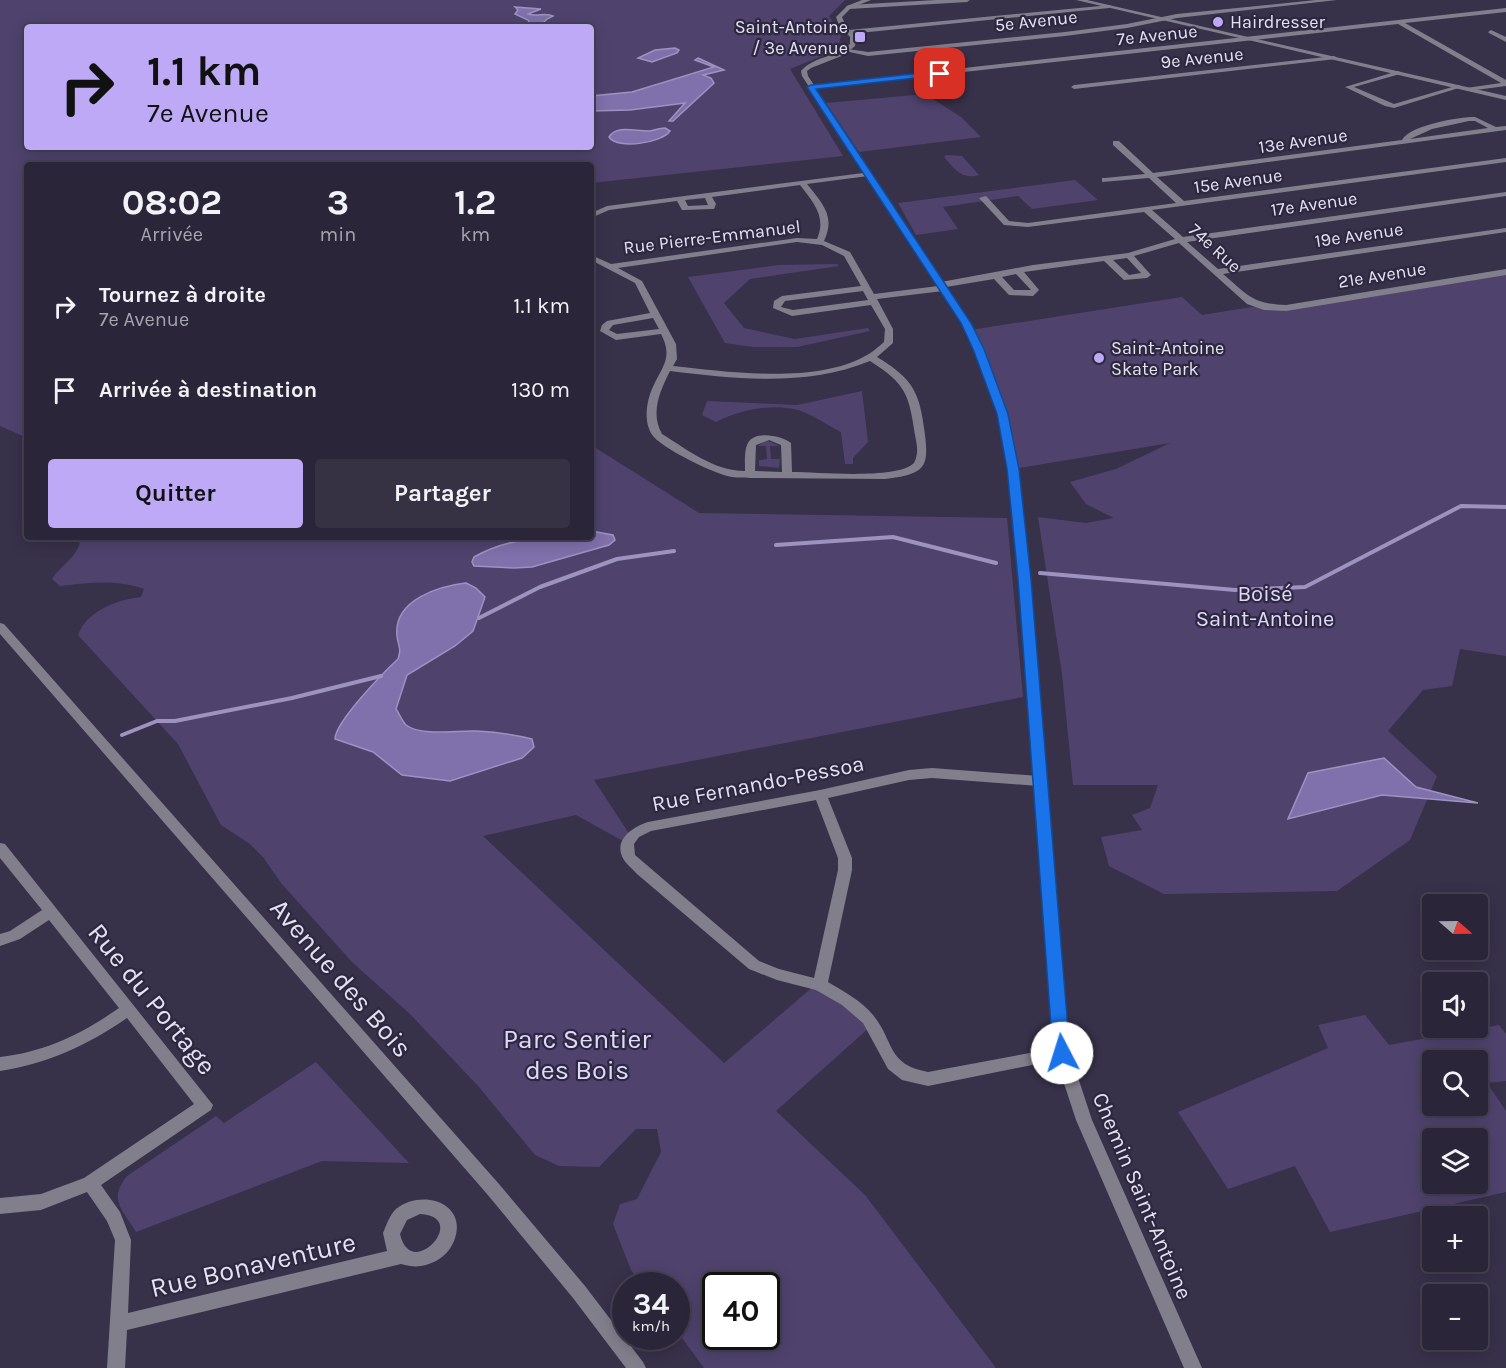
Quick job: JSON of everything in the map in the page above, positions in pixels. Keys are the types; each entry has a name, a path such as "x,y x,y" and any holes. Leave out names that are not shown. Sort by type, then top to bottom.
{"street":[{"path":"811,87 804,71 807,67 848,51 854,41 839,17 849,6 868,0"},
{"path":"849,6 878,2 967,0"},
{"path":"1079,0 1506,98"},
{"name":"5e Avenue","path":"848,51 868,54 1065,34 1164,19 1334,0"},
{"path":"849,32 1109,6"},
{"name":"7e Avenue","path":"811,87 1506,10"},
{"path":"1399,22 1506,84"},
{"path":"1491,32 1506,40"},
{"name":"9e Avenue","path":"1074,87 1334,58"},
{"path":"1398,73 1348,87 1394,106 1459,87"},
{"path":"1468,89 1506,84"},
{"name":"Chemin Saint-Antoine","path":"811,87 966,323 979,349 1003,414 1013,469 1024,579 1062,1053 1089,1130 1193,1368"},
{"path":"1405,142 1407,136 1421,129 1476,119 1506,136"},
{"name":"13e Avenue","path":"1105,180 1506,128"},
{"name":"74e Rue","path":"1116,143 1182,204"},
{"name":"15e Avenue","path":"983,198 1007,223 1022,226 1506,160"},
{"path":"594,215 608,208 868,174"},
{"path":"802,183 825,217 826,232 820,242"},
{"name":"17e Avenue","path":"871,295 942,286 1018,271 1129,255 1182,240 1506,194"},
{"path":"680,198 685,208 705,208 711,207 712,204 707,195"},
{"name":"74e Rue","path":"1146,209 1250,302 1264,307"},
{"name":"19e Avenue","path":"1217,272 1506,230"},
{"name":"Rue Pierre-Emmanuel","path":"611,266 797,240 836,246 847,254 889,329 890,337 882,350 872,358"},
{"path":"1107,258 1127,278 1147,275 1129,255"},
{"path":"594,258 638,281 673,352 669,368 656,390 651,412 653,427 658,436 718,471 750,475 904,474 915,469 922,461 923,452 916,408 909,387 901,378 872,358 834,369 786,376 745,377 669,368"},
{"path":"996,276 1012,293 1032,293 1035,290 1018,271"},
{"name":"21e Avenue","path":"1264,307 1286,308 1506,272"},
{"path":"871,295 792,313 777,308 777,303 782,299 871,295"},
{"path":"655,315 610,322 604,327 604,331 616,337 664,331"},
{"path":"750,475 751,445 754,441 770,437 786,443 787,475"},
{"name":"Avenue des Bois","path":"0,627 537,1240 637,1368"},
{"name":"Rue Fernando-Pessoa","path":"1040,781 932,773 909,775 820,795 648,827 634,834 627,843 629,857 642,870 754,965 777,974 820,985 847,1001 868,1019 893,1064 907,1075 928,1079 1062,1053"},
{"path":"820,795 845,858 845,870 820,985"},
{"name":"Rue du Portage","path":"0,848 205,1105 90,1183 41,1202 0,1206"},
{"path":"0,940 15,935 50,912"},
{"path":"0,1064 17,1062 52,1052 86,1038 128,1010"},
{"name":"Rue Bonaventure","path":"90,1183 114,1217 123,1240 116,1368"},
{"name":"Rue Bonaventure","path":"117,1324 401,1256"}],"green space":[{"path":"0,0 845,0 829,16 841,36 837,50 790,69 843,156 594,183 594,162 24,162 24,437 0,426"},
{"path":"925,94 961,117 981,137 859,152 826,103"},
{"path":"946,155 962,156 979,175 963,175 944,157"},
{"path":"1075,180 1098,200 1032,209 1018,196 943,207 958,229 916,235 898,203"},
{"path":"837,264 839,266 750,279 724,303 744,328 795,339 868,328 870,331 797,347 753,347 725,343 688,277 779,265"},
{"name":"Boisé Saint-Antoine","path":"1506,274 1506,656 1460,649 1452,686 1423,690 1388,731 1437,776 1410,840 1337,891 1164,894 1109,866 1101,837 1142,830 1132,815 1150,808 1158,785 1073,785 1062,674 1038,517 1086,523 1114,518 1086,504 1070,482 1116,469 1170,443 1013,469 1002,415 991,379 975,346 964,331 1182,297 1202,315 1258,306 1272,308"},
{"path":"862,391 868,442 853,458 853,464 845,464 841,432 794,409 774,407 744,411 716,422 702,415 707,401 797,405"},
{"path":"767,440 779,446 770,446 771,459 780,459 779,468 759,466 759,460 767,459 766,446 758,446"},
{"name":"Parc Sentier des Bois","path":"594,447 699,513 1007,518 1023,697 594,780 630,835 623,841 576,815 483,836 724,1063 815,985 871,1026 776,1111 865,1195 996,1368 704,1368 690,1349 690,1272 633,1272 613,1224 620,1204 637,1199 661,1152 657,1129 636,1129 599,1167 559,1166 535,1155 479,1087 410,1014 352,962 281,883 263,857 250,844 221,825 178,744 78,635 88,619 95,613 112,604 141,597 144,589 112,583 60,586 52,579 78,549 80,543 73,540 594,540"},
{"path":"1365,1015 1389,1045 1428,1038 1488,1038 1488,1027 1499,1025 1506,1034 1506,1081 1488,1083 1488,1050 1422,1050 1422,1116 1488,1116 1488,1084 1506,1111 1506,1192 1444,1206 1422,1206 1422,1211 1330,1232 1295,1166 1228,1189 1178,1112 1328,1048 1318,1025"},
{"path":"316,1062 409,1163 322,1161 136,1232 122,1211 118,1198 121,1184 127,1176 216,1116 224,1123"}],"shaded area":[{"path":"515,7 541,9 528,14 553,16 542,24 530,24 528,20 515,14 518,10"},
{"path":"675,48 679,50 677,53 652,62 638,58 655,50"},
{"path":"698,58 724,70 703,75 711,78 714,83 673,121 669,121 685,103 630,110 594,111 594,96 632,92 714,67 695,60"},
{"path":"665,128 670,131 649,142 621,143 609,137 622,130 650,131"},
{"path":"594,532 613,535 615,540 609,545 532,567 474,566 472,562 474,557 516,541 594,540"},
{"path":"466,583 476,588 485,597 473,631 455,646 407,675 396,709 406,725 413,729 430,732 476,731 511,735 532,739 534,747 522,758 450,781 402,775 373,752 335,739 337,731 351,710 398,659 400,650 397,636 398,624 402,613 420,597 443,587"},
{"path":"1384,758 1416,787 1478,803 1382,795 1288,819 1308,773"}],"waterway":[{"path":"1040,573 1235,590 1305,587 1461,506 1506,507"},
{"path":"776,545 893,537 996,563"},
{"path":"479,618 540,587 617,559 674,551"},
{"path":"122,735 157,721 175,721 292,698 381,676"}],"place":[{"name":"Hairdresser","path":"1218,22"},
{"name":"Saint-Antoine / 3e Avenue","path":"860,37"},
{"name":"Saint-Antoine Skate Park","path":"1099,358"}],"route":[{"path":"940,74 811,87 966,323 979,349 1003,414 1013,469 1022,557 1062,1053"}]}
